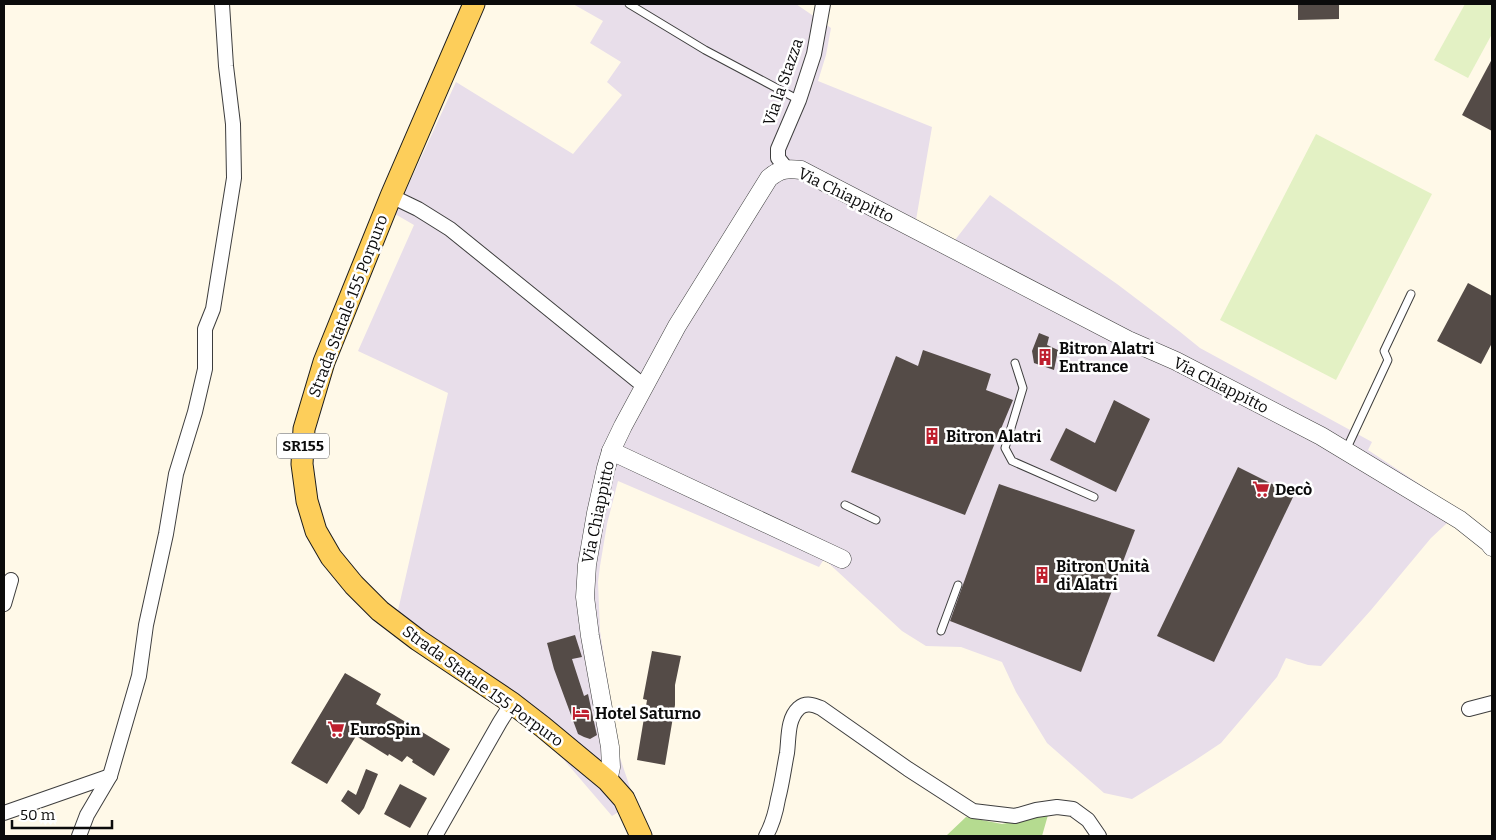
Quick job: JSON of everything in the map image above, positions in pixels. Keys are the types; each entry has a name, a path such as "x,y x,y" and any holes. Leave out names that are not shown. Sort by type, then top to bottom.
{"main road":[{"name":"Strada Statale 155 Porpuro","path":"474,4 391,196 324,362 312,397 304,429 302,464 307,501 316,531 331,557 354,585 380,611 418,640 512,703 608,781 624,799 641,836"}],"street":[{"path":"79,836 87,815 110,776 139,676 146,626 166,534 176,474 195,412 204,369 205,329 212,309 234,178 234,124 226,66 222,4"},
{"name":"Via la Stazza","path":"786,168 778,158 778,149 799,100 814,54 823,4"},
{"name":"Via Chiappitto","path":"608,781 611,768 610,747 585,597 587,564 596,513 611,451 677,326 769,178 777,171 786,168 801,170 1111,331 1176,361 1321,436 1460,520 1492,547"},
{"path":"391,196 418,209 450,229 644,386"},
{"path":"611,451 842,559"},
{"path":"4,604 11,580"},
{"path":"435,836 512,703"},
{"path":"1469,709 1492,703"},
{"path":"766,836 778,801 790,727 794,715 805,705 814,705 822,708 973,812 1015,816 1057,807 1073,809 1088,820 1099,836"},
{"path":"4,814 110,776"}],"lane":[{"path":"629,4 705,50 799,100"},
{"path":"1346,451 1388,360 1384,351 1411,294"},
{"path":"1015,363 1023,388 1005,448 1012,462 1094,497"},
{"path":"845,505 876,520"},
{"path":"941,631 958,585"}],"shaded area":[{"path":"573,4 796,4 831,28 826,55 818,81 932,127 916,220 955,240 990,195 1117,284 1200,348 1372,442 1368,450 1460,511 1431,538 1321,666 1308,665 1286,658 1277,677 1221,743 1132,799 1104,793 1047,743 1016,692 1002,662 961,647 926,646 902,631 824,559 819,567 618,481 607,524 598,582 600,631 619,755 635,802 612,816 564,760 539,736 393,632 448,393 358,351 414,225 395,214 456,82 573,154 622,95 607,82 621,62 590,43 603,21"}],"green space":[{"path":"1465,4 1489,4 1492,6 1492,34 1468,78 1434,60"},
{"path":"1316,134 1432,194 1336,380 1220,320"},
{"path":"1048,815 1042,836 946,836 966,817 1002,824"}],"building":[{"path":"1298,4 1339,4 1339,19 1298,20"},
{"path":"1492,59 1492,131 1462,115"},
{"path":"1468,283 1492,296 1492,343 1481,364 1437,341"},
{"name":"Bitron Alatri Entrance","path":"1039,333 1049,337 1047,345 1058,350 1054,370 1034,363 1032,351"},
{"name":"Bitron Alatri","path":"923,350 991,374 986,390 1013,400 965,515 851,472 896,356 918,366"},
{"path":"1114,400 1150,419 1116,492 1050,460 1066,428 1095,443"},
{"path":"1238,467 1294,495 1214,662 1157,636"},
{"name":"Bitron Unità di Alatri","path":"999,484 1135,530 1081,672 950,621"},
{"name":"Hotel Saturno","path":"575,635 582,657 572,659 584,696 588,694 597,735 590,739 578,734 554,669 547,643"},
{"path":"652,651 681,656 675,685 675,705 665,765 637,760 647,700 643,699"},
{"path":"345,673 381,694 376,704 450,749 434,776 412,762 413,760 407,756 402,762 389,754 388,756 356,736 327,784 291,763"},
{"path":"366,769 378,774 364,808 359,815 341,801 348,790 356,795"},
{"path":"400,784 427,798 410,828 384,814"}],"place":[{"name":"Bitron Alatri Entrance","path":"1045,357"},
{"name":"Bitron Alatri","path":"932,436"},
{"name":"Decò","path":"1261,489"},
{"name":"Bitron Unità di Alatri","path":"1042,575"},
{"name":"Hotel Saturno","path":"581,713"},
{"name":"EuroSpin","path":"336,729"}]}
